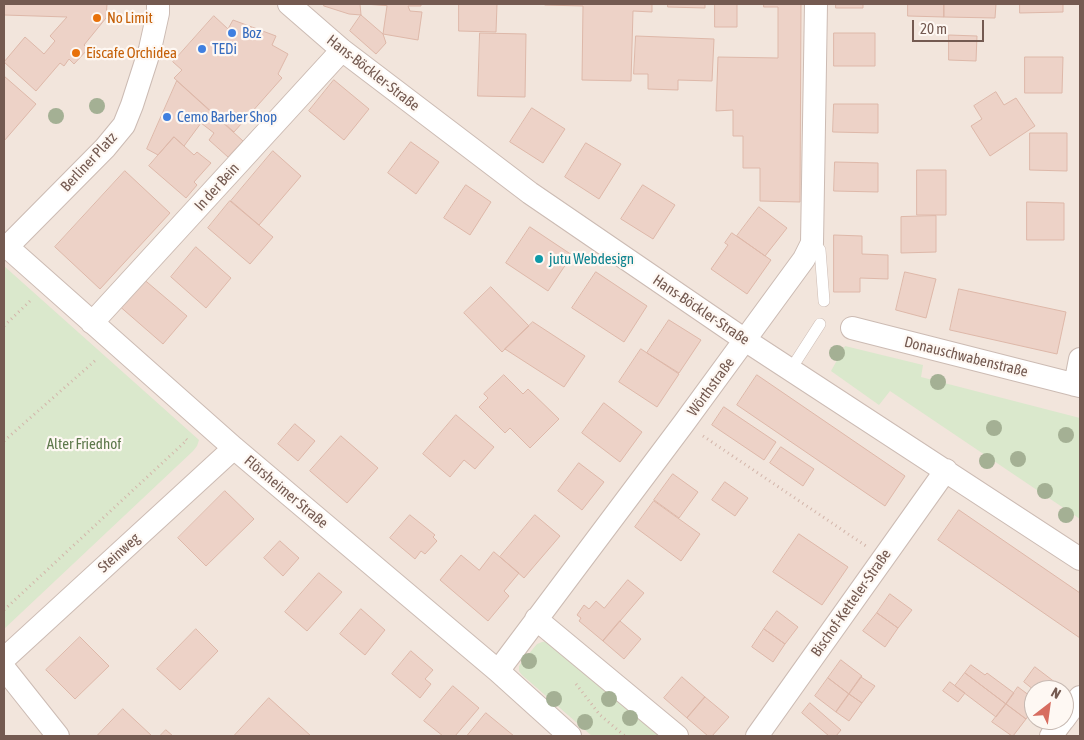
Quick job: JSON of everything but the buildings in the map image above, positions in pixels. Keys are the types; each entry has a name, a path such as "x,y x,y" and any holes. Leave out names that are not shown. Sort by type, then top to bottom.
{"street":[{"name":"Berliner Platz","path":"5,246 105,148 124,124 150,49 158,13 158,4"},
{"name":"Hans-Böckler-Straße","path":"289,4 342,50 530,194 745,340 1080,559"},
{"name":"Wörthstraße","path":"498,671 745,340 804,259 812,243 816,4"},
{"name":"In der Bein","path":"92,323 342,50"},
{"name":"Flörsheimer Straße","path":"5,246 234,448 498,671 570,736"},
{"name":"Donauschwabenstraße","path":"852,328 1078,385"},
{"path":"1078,385 1080,359"},
{"name":"Steinweg","path":"4,659 234,448"},
{"name":"Bischof-Ketteler-Straße","path":"757,736 946,470"},
{"path":"536,619 677,736"},
{"path":"4,668 58,736"}],"lane":[{"path":"812,243 820,250 824,301"},
{"path":"790,369 820,324"}],"path":[{"path":"4,326 31,300"},
{"path":"4,441 97,359 104,365"},
{"path":"684,423 883,558"},
{"path":"4,610 187,440 180,434"}],"shaded area":[{"path":"4,4 1080,4 1080,736 4,736"}],"green space":[{"name":"Alter Friedhof","path":"4,266 199,440 193,451 4,629"},
{"path":"845,346 923,365 921,377 1080,418 1080,519 890,391 879,405 831,371"},
{"path":"547,641 661,736 592,736 519,671 519,666 537,644"}],"place":[{"name":"No Limit","path":"97,18"},
{"name":"Boz","path":"232,33"},
{"name":"TEDi","path":"202,49"},
{"name":"Eiscafe Orchidea","path":"76,53"},
{"name":"Cemo Barber Shop","path":"167,117"},
{"name":"jutu Webdesign","path":"539,259"}]}
